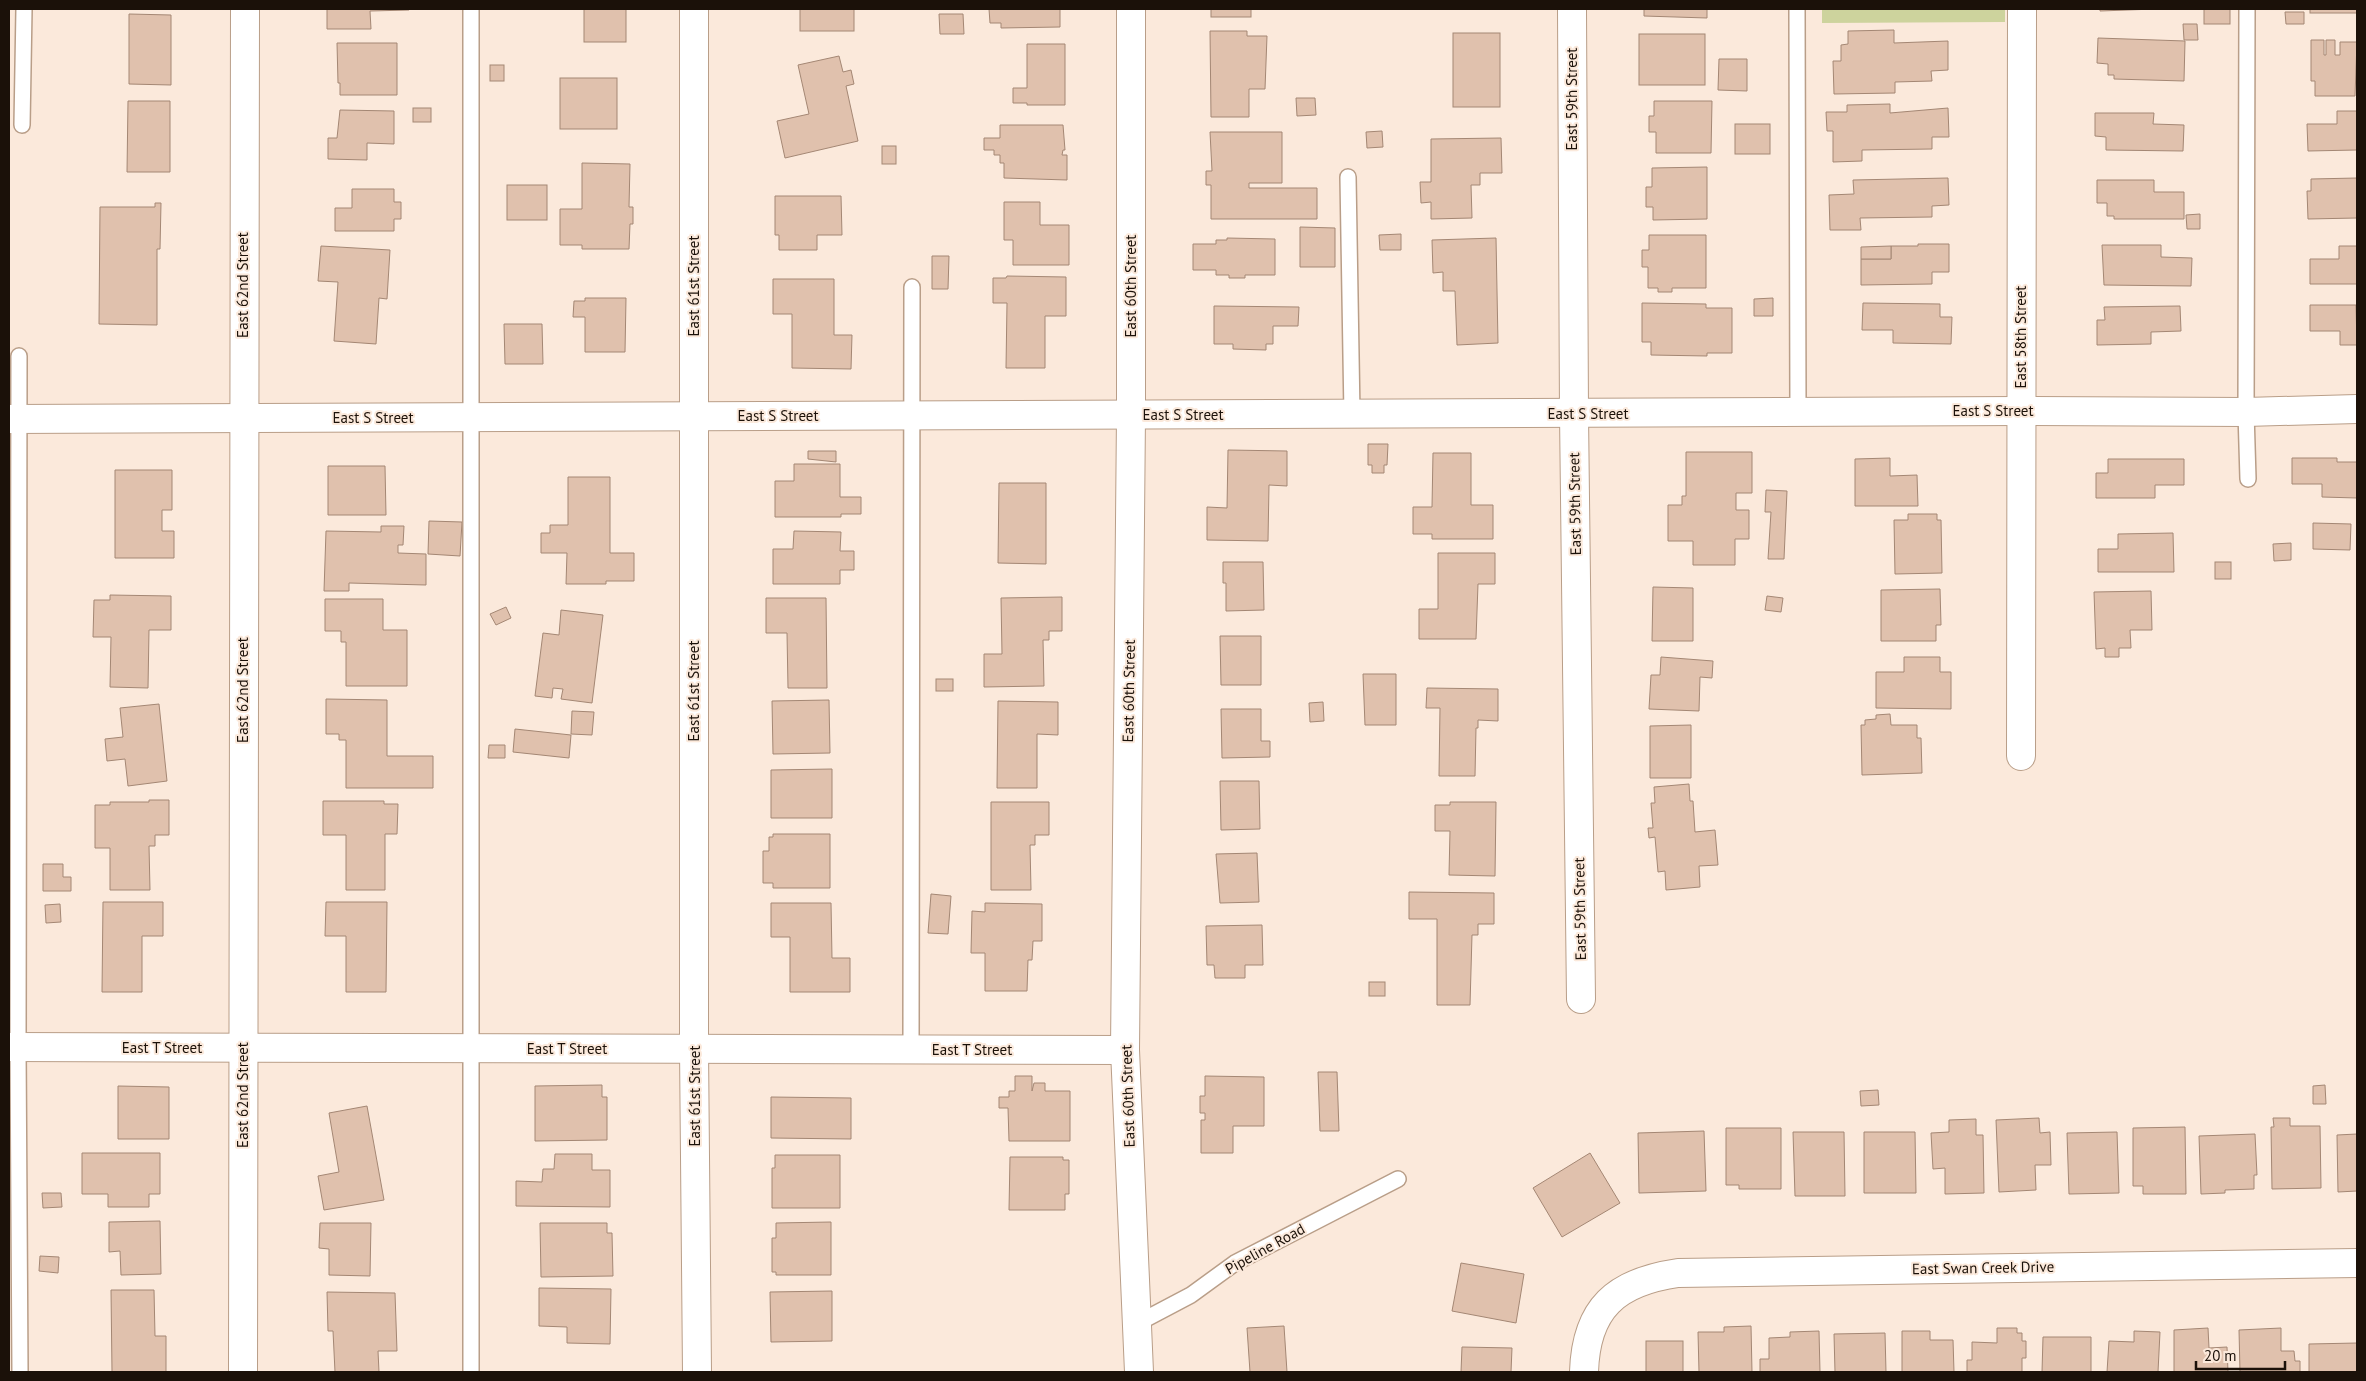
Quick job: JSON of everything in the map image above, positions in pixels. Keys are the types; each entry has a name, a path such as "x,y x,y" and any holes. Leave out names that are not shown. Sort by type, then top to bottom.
{"street":[{"name":"East 62nd Street","path":"243,1372 245,9"},
{"name":"East 61st Street","path":"694,9 694,1049 697,1372"},
{"name":"East 60th Street","path":"1131,9 1131,415 1126,1050 1139,1372"},
{"name":"East 59th Street","path":"1572,9 1574,414 1581,999"},
{"name":"East 58th Street","path":"2021,756 2022,9"},
{"name":"East S Street","path":"13,419 2020,411 2246,412 2357,409"},
{"name":"East T Street","path":"13,1047 1126,1050"},
{"name":"East Swan Creek Drive","path":"1584,1372 1586,1347 1593,1322 1614,1297 1626,1288 1645,1280 1685,1273 2357,1263"}],"lane":[{"path":"22,125 24,9"},
{"path":"470,9 472,418 471,1372"},
{"path":"1797,9 1798,413"},
{"path":"2247,9 2246,412 2248,479"},
{"path":"1348,177 1352,415"},
{"path":"911,1050 912,287"},
{"path":"19,356 13,419 13,1047 20,1372"},
{"name":"Pipeline Road","path":"1136,1324 1191,1295 1235,1262 1398,1179"}],"green space":[{"path":"1822,9 2005,9 2005,22 1822,23"}],"building":[{"path":"327,9 409,10 370,11 371,29 327,29"},
{"path":"584,9 626,9 626,42 584,42"},
{"path":"800,9 854,9 854,31 800,31"},
{"path":"989,9 1060,9 1060,27 1001,28 1001,23 990,23"},
{"path":"1211,9 1251,9 1251,17 1211,17"},
{"path":"1644,9 1707,9 1707,18 1644,16"},
{"path":"2100,9 2155,9 2100,11"},
{"path":"2204,9 2230,9 2230,24 2204,24"},
{"path":"2310,9 2357,9 2357,13 2310,13"},
{"path":"2285,12 2304,12 2304,24 2286,24"},
{"path":"129,14 171,15 171,85 129,84"},
{"path":"939,14 963,14 964,34 940,34"},
{"path":"2183,24 2197,24 2198,40 2184,40"},
{"path":"1894,30 1894,43 1948,41 1948,70 1931,71 1932,81 1895,82 1895,93 1834,94 1833,61 1841,61 1841,45 1848,44 1848,31"},
{"path":"1210,31 1247,31 1247,36 1267,36 1265,89 1249,89 1249,117 1211,117"},
{"path":"1453,33 1500,33 1500,107 1453,107"},
{"path":"1639,34 1705,34 1705,85 1639,85"},
{"path":"2098,38 2185,41 2184,81 2114,79 2114,75 2108,75 2108,64 2097,63"},
{"path":"2311,40 2324,40 2324,55 2326,55 2326,40 2335,40 2335,55 2340,55 2340,42 2357,42 2355,96 2315,96 2315,81 2311,81"},
{"path":"337,43 397,43 397,95 340,95"},
{"path":"1027,44 1065,44 1065,105 1013,103 1013,88 1027,88"},
{"path":"839,56 843,72 851,70 854,84 846,86 858,141 785,158 777,121 809,114 798,65"},
{"path":"1719,59 1747,59 1747,91 1718,90"},
{"path":"490,65 504,65 504,81 490,81"},
{"path":"560,78 617,78 617,129 560,129"},
{"path":"1296,98 1315,98 1316,115 1297,116"},
{"path":"128,101 170,101 170,172 127,172"},
{"path":"1654,101 1712,101 1711,153 1656,153 1656,132 1649,132 1649,116 1654,116"},
{"path":"1890,104 1890,113 1948,108 1949,137 1932,137 1932,149 1862,150 1862,161 1833,162 1833,131 1827,131 1826,112 1847,112 1847,105"},
{"path":"413,108 431,108 431,122 413,122"},
{"path":"340,110 394,111 394,144 367,143 367,160 328,159 328,138 337,138"},
{"path":"2337,111 2357,111 2357,150 2308,151 2307,124 2337,124"},
{"path":"2095,113 2154,113 2153,124 2184,125 2183,151 2106,150 2106,137 2095,136"},
{"path":"1735,124 1770,124 1770,154 1735,154"},
{"path":"1000,125 1063,125 1065,150 1063,150 1062,155 1067,155 1067,180 1004,178 1004,163 1000,163 1000,155 994,155 994,150 984,150 984,138 1000,138"},
{"path":"1382,131 1383,147 1367,148 1366,132"},
{"path":"1210,132 1282,132 1282,183 1249,183 1249,188 1317,188 1317,219 1211,219 1211,185 1206,185 1206,171 1212,171"},
{"path":"1501,138 1502,173 1480,173 1480,185 1471,185 1472,218 1431,219 1431,202 1421,203 1420,182 1431,182 1431,139"},
{"path":"882,146 896,146 896,164 882,164"},
{"path":"582,163 630,164 629,207 633,207 633,224 630,224 629,249 582,249 582,245 560,245 560,209 582,209"},
{"path":"1707,167 1707,219 1653,220 1653,207 1646,207 1646,187 1652,187 1652,168"},
{"path":"1948,178 1949,205 1932,206 1932,217 1860,218 1861,230 1830,230 1829,195 1854,194 1853,180"},
{"path":"2357,178 2357,218 2308,219 2307,191 2311,191 2311,179"},
{"path":"2097,180 2154,180 2154,192 2184,192 2184,219 2114,219 2114,216 2107,216 2107,203 2097,203"},
{"path":"507,185 547,185 547,220 507,220"},
{"path":"352,189 394,189 394,202 401,202 401,219 394,219 394,231 335,231 335,208 352,208"},
{"path":"775,196 841,196 842,235 817,235 817,250 779,250 779,235 775,235"},
{"path":"1004,202 1040,202 1040,225 1069,225 1069,265 1013,265 1013,240 1004,240"},
{"path":"155,203 161,203 160,249 157,249 157,325 99,324 100,207 155,207"},
{"path":"2200,214 2200,229 2187,229 2186,215"},
{"path":"1300,227 1335,228 1335,267 1300,267"},
{"path":"1401,234 1401,250 1380,250 1379,235"},
{"path":"1649,235 1706,235 1706,288 1672,288 1672,292 1658,292 1658,288 1648,288 1648,267 1642,267 1642,250 1649,250"},
{"path":"1227,238 1275,239 1275,275 1245,275 1245,278 1229,278 1229,275 1216,275 1216,270 1193,270 1193,244 1216,244 1216,240 1227,240"},
{"path":"1496,238 1498,343 1457,345 1455,291 1443,291 1443,272 1433,273 1432,240"},
{"path":"1918,244 1949,244 1949,272 1932,272 1932,284 1861,285 1861,259 1891,259 1891,246 1918,246"},
{"path":"2102,245 2161,245 2161,257 2192,258 2191,286 2104,285"},
{"path":"321,246 390,250 387,299 379,298 376,344 334,341 338,282 318,281"},
{"path":"1891,246 1891,259 1861,259 1861,247"},
{"path":"2339,246 2357,246 2357,284 2310,284 2310,259 2339,259"},
{"path":"932,256 949,256 948,289 932,289"},
{"path":"1007,276 1066,277 1066,316 1045,316 1045,368 1006,368 1007,303 993,303 993,278 1006,278"},
{"path":"773,279 834,279 834,335 852,335 851,369 792,368 792,314 773,314"},
{"path":"585,298 626,298 625,352 585,352 585,317 573,317 574,301 585,301"},
{"path":"1773,298 1773,316 1754,316 1754,299"},
{"path":"1642,303 1706,304 1706,308 1732,308 1732,353 1707,353 1707,356 1651,355 1651,342 1642,342"},
{"path":"1863,303 1940,304 1940,317 1952,317 1951,344 1893,343 1893,330 1862,330"},
{"path":"2310,305 2356,305 2357,345 2340,345 2340,331 2310,331"},
{"path":"1214,306 1299,307 1298,326 1273,326 1273,344 1266,344 1266,350 1233,349 1233,344 1214,344"},
{"path":"2180,306 2181,331 2151,332 2151,344 2097,345 2097,320 2105,320 2104,307"},
{"path":"504,324 542,324 543,364 505,364"},
{"path":"1368,444 1388,444 1387,465 1384,465 1384,473 1372,473 1372,465 1368,465"},
{"path":"1228,450 1287,451 1287,486 1269,485 1268,541 1207,540 1207,507 1227,508"},
{"path":"808,451 836,451 836,462 808,459"},
{"path":"1686,452 1752,452 1752,493 1736,493 1736,510 1749,510 1749,539 1735,539 1735,565 1693,565 1693,541 1668,541 1668,505 1682,505 1682,496 1686,496"},
{"path":"1433,453 1471,453 1471,505 1493,505 1493,539 1432,539 1432,534 1413,534 1413,507 1432,507"},
{"path":"1890,458 1890,476 1917,475 1918,506 1855,506 1855,459"},
{"path":"2292,458 2337,458 2337,462 2357,462 2357,498 2322,497 2322,484 2292,484"},
{"path":"2108,459 2184,459 2184,485 2155,485 2155,498 2096,498 2096,473 2108,473"},
{"path":"794,464 840,464 840,497 861,497 861,514 841,514 841,517 775,517 775,481 794,481"},
{"path":"328,466 385,466 386,515 328,515"},
{"path":"115,470 172,470 172,510 162,510 162,531 174,531 174,558 115,558"},
{"path":"568,477 610,477 610,553 634,553 634,581 606,581 606,584 566,584 567,553 541,553 541,533 550,533 550,525 568,525"},
{"path":"999,483 1046,483 1046,564 998,563"},
{"path":"1766,490 1787,491 1784,559 1768,559 1771,512 1765,512"},
{"path":"1908,514 1937,514 1937,520 1941,520 1942,573 1895,574 1894,520 1908,520"},
{"path":"429,521 462,522 460,556 428,554"},
{"path":"2313,523 2351,524 2350,550 2313,549"},
{"path":"381,526 404,526 403,545 398,545 398,553 426,554 426,585 349,583 349,591 324,591 326,531 381,532"},
{"path":"794,531 841,532 840,551 854,551 854,570 840,570 840,584 773,584 773,549 793,549"},
{"path":"2173,533 2174,572 2098,572 2098,549 2118,549 2118,534"},
{"path":"2291,543 2291,560 2274,561 2273,544"},
{"path":"1438,553 1495,553 1495,584 1478,584 1476,639 1419,639 1419,609 1438,609"},
{"path":"1223,562 1263,562 1264,610 1226,611 1226,583 1223,583"},
{"path":"2215,562 2231,562 2231,579 2215,579"},
{"path":"1653,587 1693,588 1693,641 1652,641"},
{"path":"1940,589 1941,625 1936,625 1936,641 1881,641 1881,590"},
{"path":"2151,591 2152,630 2130,630 2131,648 2119,648 2119,657 2105,657 2105,648 2096,649 2094,592"},
{"path":"110,595 171,596 171,630 149,630 148,688 110,687 111,637 93,637 94,600 110,600"},
{"path":"1767,596 1783,598 1781,612 1765,610"},
{"path":"1062,597 1062,631 1049,631 1049,640 1043,640 1044,686 984,687 984,654 1002,654 1001,598"},
{"path":"766,598 826,598 827,688 788,688 787,633 766,633"},
{"path":"325,599 383,599 383,630 407,630 407,686 346,686 346,642 341,642 341,631 325,631"},
{"path":"506,607 511,618 496,625 490,614"},
{"path":"561,610 603,615 592,703 561,699 563,689 553,688 552,698 535,696 543,633 559,635"},
{"path":"1220,636 1261,636 1261,685 1221,685"},
{"path":"1661,657 1713,661 1712,678 1700,677 1699,711 1649,709 1651,675 1660,675"},
{"path":"1904,657 1940,657 1940,672 1951,672 1951,709 1876,708 1876,672 1904,672"},
{"path":"1363,674 1396,674 1396,725 1365,725"},
{"path":"936,679 953,679 953,691 936,691"},
{"path":"1427,688 1498,689 1498,721 1478,720 1478,728 1476,728 1475,776 1439,776 1440,708 1426,708"},
{"path":"326,699 387,700 387,756 433,756 433,788 346,788 346,740 339,740 339,734 326,734"},
{"path":"829,700 830,753 773,754 772,701"},
{"path":"998,701 1058,702 1058,735 1037,734 1037,788 997,788"},
{"path":"1323,702 1324,721 1310,722 1309,703"},
{"path":"159,704 167,781 128,786 125,759 107,761 105,739 123,737 120,708"},
{"path":"1221,709 1261,709 1261,741 1270,741 1270,757 1222,758"},
{"path":"572,711 594,712 592,735 571,734"},
{"path":"1890,714 1891,725 1917,725 1917,738 1921,738 1922,773 1862,775 1861,725 1865,725 1865,720 1876,719 1876,715"},
{"path":"1691,725 1691,778 1650,778 1650,726"},
{"path":"515,729 571,735 569,758 513,752"},
{"path":"489,745 505,745 505,758 488,758"},
{"path":"832,769 832,818 771,818 771,770"},
{"path":"1220,781 1259,781 1260,829 1221,830"},
{"path":"1689,784 1690,801 1693,801 1695,832 1715,830 1718,865 1699,866 1700,887 1666,890 1665,871 1658,872 1655,837 1649,838 1648,828 1653,828 1651,803 1655,803 1654,787"},
{"path":"149,800 169,800 169,835 155,835 155,846 149,846 150,890 110,890 110,848 95,848 95,805 110,805 110,802 149,802"},
{"path":"323,801 384,801 384,804 398,804 397,834 385,834 385,890 346,890 346,835 323,835"},
{"path":"991,802 1049,802 1049,835 1035,835 1035,845 1030,845 1031,890 991,890"},
{"path":"1450,802 1496,802 1495,876 1449,875 1450,831 1435,831 1435,805 1450,805"},
{"path":"773,834 830,834 830,888 773,888 773,883 763,883 763,851 769,851 769,837 773,837"},
{"path":"1257,853 1259,902 1220,903 1216,854"},
{"path":"43,864 63,864 63,877 71,877 71,891 43,891"},
{"path":"1409,892 1494,893 1494,924 1478,924 1478,935 1472,935 1470,1005 1437,1005 1437,919 1409,919"},
{"path":"931,894 951,896 948,934 928,933"},
{"path":"103,902 163,902 163,936 142,936 142,992 102,992"},
{"path":"326,902 387,902 386,992 346,992 346,936 325,936"},
{"path":"771,903 831,903 832,958 850,958 850,992 790,992 790,937 771,937"},
{"path":"985,903 1042,904 1042,941 1033,941 1032,960 1028,960 1027,991 985,991 985,953 971,953 972,911 985,912"},
{"path":"60,904 61,922 46,923 45,905"},
{"path":"1262,925 1263,965 1245,965 1245,978 1215,978 1214,965 1207,965 1206,926"},
{"path":"1369,982 1385,982 1385,996 1369,996"},
{"path":"1318,1072 1337,1072 1339,1131 1320,1131"},
{"path":"1015,1076 1032,1076 1032,1091 1034,1083 1045,1083 1045,1091 1070,1091 1070,1141 1009,1141 1008,1108 999,1108 999,1097 1009,1097 1009,1091 1015,1091"},
{"path":"1205,1076 1264,1077 1264,1126 1233,1126 1233,1153 1201,1153 1201,1120 1205,1120 1205,1113 1200,1113 1200,1096 1205,1096"},
{"path":"602,1085 602,1097 607,1097 607,1140 535,1141 535,1086"},
{"path":"2325,1085 2326,1104 2313,1104 2313,1086"},
{"path":"118,1086 169,1087 169,1139 118,1139"},
{"path":"1878,1090 1879,1105 1861,1106 1860,1091"},
{"path":"771,1097 851,1098 851,1139 771,1138"},
{"path":"367,1106 384,1200 324,1210 318,1176 339,1172 329,1113"},
{"path":"2039,1118 2040,1133 2050,1132 2051,1165 2035,1165 2036,1190 1999,1192 1996,1120"},
{"path":"2273,1118 2290,1118 2290,1126 2320,1126 2321,1188 2272,1189 2271,1127 2274,1127"},
{"path":"1976,1119 1976,1135 1983,1135 1984,1193 1945,1194 1945,1168 1933,1169 1931,1133 1949,1132 1949,1120"},
{"path":"2185,1127 2186,1194 2143,1194 2143,1186 2133,1186 2133,1128"},
{"path":"1726,1128 1781,1128 1781,1189 1739,1189 1739,1185 1726,1185"},
{"path":"1704,1131 1706,1191 1639,1193 1638,1133"},
{"path":"1793,1132 1844,1132 1845,1196 1795,1196"},
{"path":"1864,1132 1915,1132 1916,1193 1864,1193"},
{"path":"2117,1132 2119,1193 2069,1194 2067,1133"},
{"path":"2255,1134 2257,1175 2254,1175 2254,1189 2225,1190 2225,1193 2201,1194 2199,1136"},
{"path":"2357,1134 2357,1191 2338,1192 2337,1135"},
{"path":"82,1153 160,1153 160,1194 149,1194 149,1207 108,1207 108,1194 82,1194"},
{"path":"1590,1153 1620,1203 1562,1237 1533,1188"},
{"path":"555,1154 592,1154 592,1170 610,1170 610,1207 516,1206 516,1181 542,1182 543,1169 554,1169"},
{"path":"775,1155 840,1155 840,1208 772,1208 772,1168 775,1168"},
{"path":"1010,1157 1063,1157 1063,1160 1069,1160 1069,1194 1065,1194 1065,1210 1009,1210"},
{"path":"42,1193 61,1193 62,1207 43,1208"},
{"path":"160,1221 161,1274 121,1275 120,1251 109,1252 109,1222"},
{"path":"831,1222 831,1275 776,1275 776,1272 772,1272 772,1238 776,1238 776,1223"},
{"path":"320,1223 371,1223 370,1276 329,1275 329,1249 319,1248"},
{"path":"540,1223 607,1223 607,1233 612,1233 613,1276 541,1277"},
{"path":"40,1256 59,1257 58,1273 39,1271"},
{"path":"1461,1263 1524,1274 1516,1323 1452,1311"},
{"path":"539,1288 611,1289 610,1344 567,1343 567,1327 539,1326"},
{"path":"111,1290 154,1290 155,1336 166,1336 166,1372 112,1372"},
{"path":"832,1291 832,1341 771,1342 770,1292"},
{"path":"327,1292 395,1293 397,1351 378,1351 379,1372 335,1372 333,1331 328,1331"},
{"path":"1284,1326 1287,1372 1250,1372 1247,1328"},
{"path":"1751,1326 1752,1372 1699,1372 1698,1332 1724,1332 1724,1327"},
{"path":"1997,1328 2017,1328 2017,1333 2022,1333 2022,1341 2026,1341 2026,1358 2022,1358 2022,1372 1967,1372 1967,1360 1972,1360 1972,1342 1997,1343"},
{"path":"2208,1328 2209,1348 2227,1347 2228,1372 2174,1372 2174,1330"},
{"path":"2281,1328 2281,1351 2294,1351 2295,1361 2300,1361 2300,1372 2240,1372 2239,1330"},
{"path":"1819,1331 1820,1372 1760,1372 1760,1359 1769,1359 1769,1338 1790,1337 1790,1332"},
{"path":"1902,1331 1930,1331 1930,1340 1953,1340 1954,1372 1902,1372"},
{"path":"2134,1331 2160,1332 2158,1372 2107,1372 2109,1341 2134,1342"},
{"path":"1885,1333 1886,1372 1835,1372 1834,1334"},
{"path":"2043,1337 2091,1337 2091,1372 2042,1372"},
{"path":"1646,1341 1683,1341 1683,1372 1646,1372"},
{"path":"2357,1343 2357,1372 2309,1372 2309,1344"},
{"path":"1462,1347 1512,1348 1511,1372 1461,1372"}]}
